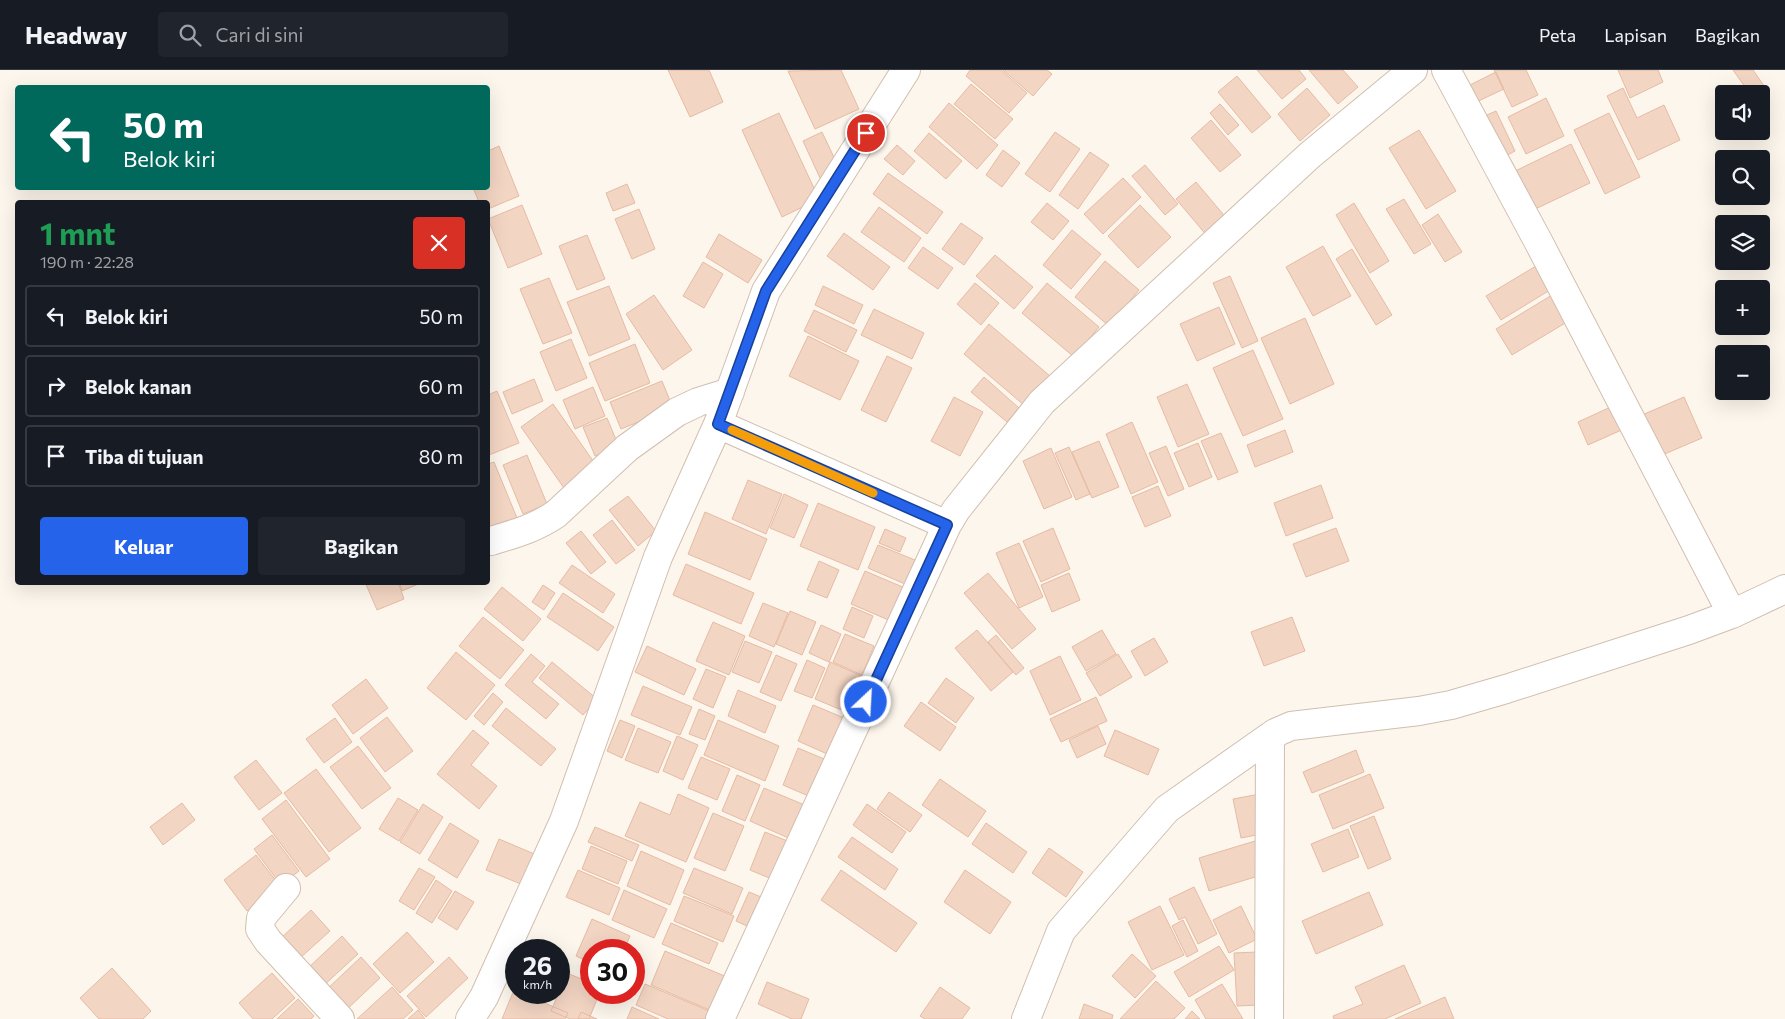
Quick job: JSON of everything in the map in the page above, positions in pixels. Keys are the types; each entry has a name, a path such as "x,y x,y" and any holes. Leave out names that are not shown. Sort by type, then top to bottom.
{"street":[{"path":"473,1018 564,822 658,556 718,424 766,291 906,70"},
{"path":"720,1019 947,525 956,510 1042,402 1310,156 1413,70"},
{"path":"1446,70 1538,241 1732,614"},
{"path":"491,541 544,522 556,514 627,448 677,412 698,402 730,392"},
{"path":"718,424 947,525"},
{"path":"1026,1019 1061,931 1166,808 1275,733 1292,726 1418,711 1506,689 1688,630 1732,614 1785,589"},
{"path":"1269,1019 1270,741 1275,733"},
{"path":"286,888 261,918 260,929 268,941 340,1019"}],"building":[{"path":"668,70 709,70 723,102 690,117"},
{"path":"841,70 859,109 815,129 788,71"},
{"path":"970,70 1001,70 1027,93 1009,113 966,76"},
{"path":"1003,70 1047,70 1052,74 1033,96"},
{"path":"1257,70 1299,70 1306,79 1282,99"},
{"path":"1309,70 1343,70 1358,87 1338,104"},
{"path":"1494,70 1526,70 1538,95 1512,107"},
{"path":"1618,70 1658,70 1663,82 1630,98"},
{"path":"1733,70 1753,70 1763,85 1744,85"},
{"path":"1496,72 1504,89 1472,104 1464,88"},
{"path":"1237,76 1271,117 1252,133 1218,92"},
{"path":"971,84 1013,119 995,139 954,104"},
{"path":"1307,88 1330,115 1300,141 1278,114"},
{"path":"1623,88 1637,118 1664,105 1680,140 1638,160 1607,96"},
{"path":"1546,98 1564,136 1526,154 1508,117"},
{"path":"949,103 998,145 977,169 929,127"},
{"path":"1220,104 1239,125 1228,135 1210,113"},
{"path":"1496,111 1515,151 1498,160 1478,119"},
{"path":"779,113 819,199 782,217 742,130"},
{"path":"1609,113 1640,177 1605,194 1574,130"},
{"path":"1211,120 1241,155 1220,172 1191,138"},
{"path":"1419,130 1456,191 1426,209 1389,148"},
{"path":"822,132 839,168 820,178 803,141"},
{"path":"1055,132 1080,149 1050,192 1025,174"},
{"path":"929,133 962,161 946,179 914,151"},
{"path":"1571,144 1590,183 1529,212 1511,173"},
{"path":"897,145 915,161 903,175 884,159"},
{"path":"499,146 519,196 490,208 490,200 478,200 474,190 490,190 490,150"},
{"path":"1003,150 1020,163 1002,187 986,175"},
{"path":"1090,152 1109,165 1078,209 1059,195"},
{"path":"1145,165 1178,204 1165,215 1132,176"},
{"path":"888,173 943,212 927,234 873,194"},
{"path":"1123,178 1141,197 1103,234 1084,214"},
{"path":"1196,182 1228,220 1208,237 1176,199"},
{"path":"627,184 635,203 613,211 606,193"},
{"path":"1404,199 1431,244 1414,254 1386,209"},
{"path":"1047,203 1069,221 1053,240 1031,222"},
{"path":"1354,203 1389,261 1370,273 1336,215"},
{"path":"522,205 542,254 508,268 490,224 490,218"},
{"path":"1140,205 1171,237 1138,268 1108,236"},
{"path":"879,207 921,238 904,262 861,232"},
{"path":"639,209 655,249 632,259 615,219"},
{"path":"1438,214 1462,252 1445,262 1422,225"},
{"path":"961,223 983,238 964,265 942,249"},
{"path":"1072,230 1101,254 1071,289 1043,265"},
{"path":"844,233 890,267 873,290 827,256"},
{"path":"719,234 762,260 748,283 706,257"},
{"path":"587,235 605,279 577,290 559,246"},
{"path":"1323,246 1351,296 1313,316 1286,267"},
{"path":"923,247 953,268 938,289 908,268"},
{"path":"1352,249 1392,315 1376,325 1336,259"},
{"path":"995,255 1033,287 1014,309 976,276"},
{"path":"1105,261 1139,290 1109,326 1075,297"},
{"path":"703,262 723,274 704,308 683,296"},
{"path":"1541,263 1555,287 1501,320 1486,296"},
{"path":"1230,276 1258,341 1242,348 1213,283"},
{"path":"549,278 572,333 543,344 520,289"},
{"path":"975,283 999,303 981,325 957,304"},
{"path":"1047,283 1099,327 1074,357 1022,313"},
{"path":"609,286 630,339 589,356 567,302"},
{"path":"823,286 863,305 854,324 815,305"},
{"path":"654,295 692,350 663,370 626,314"},
{"path":"1552,295 1567,322 1512,355 1496,329"},
{"path":"1219,307 1235,344 1197,361 1180,324"},
{"path":"874,309 924,333 912,359 861,335"},
{"path":"814,310 857,330 846,352 804,331"},
{"path":"1305,318 1334,384 1290,404 1261,338"},
{"path":"989,324 1050,376 1025,406 964,354"},
{"path":"808,336 859,361 840,400 789,376"},
{"path":"571,339 587,378 556,391 540,352"},
{"path":"635,344 650,383 605,401 589,363"},
{"path":"1253,350 1283,419 1243,436 1213,368"},
{"path":"887,356 912,368 886,422 861,410"},
{"path":"984,377 1019,408 1007,422 971,392"},
{"path":"534,379 543,401 512,414 503,392"},
{"path":"662,381 673,408 621,429 610,402"},
{"path":"1187,384 1209,434 1178,447 1157,397"},
{"path":"593,387 605,416 575,429 563,400"},
{"path":"497,391 519,443 490,455 490,394"},
{"path":"954,397 983,412 960,456 931,441"},
{"path":"1684,397 1702,438 1660,456 1642,415"},
{"path":"553,404 596,465 564,488 521,427"},
{"path":"1615,405 1626,428 1588,445 1578,422"},
{"path":"607,418 619,447 595,456 583,427"},
{"path":"1132,422 1158,482 1131,494 1106,434"},
{"path":"1285,430 1293,452 1255,467 1247,445"},
{"path":"1221,433 1238,472 1218,480 1201,441"},
{"path":"1099,441 1119,487 1092,498 1072,452"},
{"path":"1198,443 1212,477 1189,487 1174,453"},
{"path":"1166,446 1184,489 1168,496 1149,453"},
{"path":"1069,447 1090,494 1076,500 1055,453"},
{"path":"1051,448 1072,497 1044,509 1023,461"},
{"path":"527,455 547,504 523,514 503,465"},
{"path":"494,462 517,518 490,530 490,463"},
{"path":"748,480 782,494 766,534 732,519"},
{"path":"1321,485 1333,518 1286,536 1274,503"},
{"path":"1158,486 1171,516 1145,527 1132,497"},
{"path":"784,494 808,505 794,538 770,528"},
{"path":"628,496 656,531 638,546 609,510"},
{"path":"818,503 875,527 858,570 800,546"},
{"path":"705,512 767,539 750,580 688,554"},
{"path":"612,520 635,550 616,564 593,535"},
{"path":"1053,528 1070,569 1041,582 1023,541"},
{"path":"1336,528 1349,561 1306,577 1293,544"},
{"path":"885,529 906,538 900,552 879,543"},
{"path":"581,531 606,562 591,574 566,543"},
{"path":"1019,543 1043,597 1019,608 996,553"},
{"path":"878,545 915,560 905,584 868,568"},
{"path":"819,561 839,570 827,598 807,590"},
{"path":"686,564 754,593 741,624 673,595"},
{"path":"572,565 615,594 603,613 559,583"},
{"path":"865,571 912,591 898,624 851,604"},
{"path":"988,573 1036,629 1012,649 964,593"},
{"path":"1069,573 1080,600 1052,612 1041,585"},
{"path":"366,585 399,585 404,599 377,610"},
{"path":"400,585 416,585 402,591"},
{"path":"543,585 555,593 544,610 532,602"},
{"path":"502,587 541,619 523,641 484,609"},
{"path":"563,593 614,627 598,651 547,617"},
{"path":"763,603 788,613 774,647 749,636"},
{"path":"852,607 873,616 864,638 843,629"},
{"path":"790,611 816,622 802,655 776,644"},
{"path":"483,617 524,650 500,679 459,646"},
{"path":"1292,617 1305,651 1264,666 1251,632"},
{"path":"713,622 745,636 729,675 696,661"},
{"path":"821,625 841,634 829,662 809,653"},
{"path":"977,630 1013,672 991,691 955,648"},
{"path":"1102,630 1116,654 1086,671 1072,647"},
{"path":"845,634 874,646 862,675 833,662"},
{"path":"996,635 1024,668 1016,675 988,642"},
{"path":"1154,638 1168,662 1145,676 1131,651"},
{"path":"745,641 772,652 759,683 732,672"},
{"path":"647,646 696,669 684,695 635,672"},
{"path":"456,652 495,685 466,720 427,688"},
{"path":"531,654 545,666 532,682 559,704 546,719 505,685"},
{"path":"1118,654 1132,677 1100,696 1086,673"},
{"path":"776,655 797,664 781,701 760,692"},
{"path":"1060,656 1081,700 1050,715 1030,671"},
{"path":"807,660 825,668 812,698 794,691"},
{"path":"552,662 597,699 583,715 539,678"},
{"path":"830,662 864,677 849,713 815,699"},
{"path":"706,669 726,677 713,708 693,699"},
{"path":"946,678 974,698 956,723 928,703"},
{"path":"366,679 388,708 353,734 332,705"},
{"path":"643,686 692,707 680,735 631,715"},
{"path":"738,690 776,706 765,733 728,716"},
{"path":"493,693 503,702 484,725 474,716"},
{"path":"1096,697 1107,721 1061,742 1050,719"},
{"path":"921,702 956,727 940,751 904,726"},
{"path":"813,705 849,720 834,757 798,741"},
{"path":"506,708 556,749 541,766 492,726"},
{"path":"699,709 715,716 705,740 689,734"},
{"path":"387,717 413,751 385,772 360,738"},
{"path":"335,718 352,742 324,763 306,739"},
{"path":"620,720 635,726 622,758 607,751"},
{"path":"718,720 779,746 765,781 704,755"},
{"path":"1098,726 1106,744 1077,758 1069,740"},
{"path":"638,728 671,742 658,773 625,760"},
{"path":"473,730 489,743 471,765 497,786 479,809 437,774"},
{"path":"1115,730 1159,749 1148,775 1104,756"},
{"path":"677,736 698,745 683,780 663,771"},
{"path":"358,746 391,788 362,809 330,767"},
{"path":"798,748 829,761 813,798 783,785"},
{"path":"1356,750 1364,772 1312,793 1303,772"},
{"path":"701,757 730,769 717,800 688,788"},
{"path":"256,760 282,793 259,810 234,777"},
{"path":"316,769 361,828 329,852 284,793"},
{"path":"1370,774 1384,808 1333,829 1319,795"},
{"path":"737,775 760,785 745,821 722,811"},
{"path":"940,779 986,811 968,837 922,805"},
{"path":"764,788 807,806 793,840 750,821"},
{"path":"889,792 922,815 910,832 877,809"},
{"path":"678,794 709,808 686,862 625,836 640,802 670,815"},
{"path":"1260,794 1267,833 1241,838 1233,799"},
{"path":"398,798 418,810 399,841 379,829"},
{"path":"286,800 330,859 306,877 262,819"},
{"path":"182,803 195,820 163,845 150,827"},
{"path":"423,804 443,817 420,854 400,842"},
{"path":"867,804 906,832 892,853 853,825"},
{"path":"713,813 744,826 725,871 694,858"},
{"path":"1374,816 1391,859 1368,869 1350,826"},
{"path":"450,823 479,841 457,878 428,860"},
{"path":"986,823 1027,852 1013,873 972,844"},
{"path":"595,827 639,845 632,861 588,842"},
{"path":"1348,829 1359,857 1323,872 1311,844"},
{"path":"765,832 795,844 779,882 750,870"},
{"path":"272,835 299,871 281,885 254,849"},
{"path":"852,837 898,869 885,890 838,857"},
{"path":"499,839 539,856 526,886 486,870"},
{"path":"1255,841 1265,874 1209,891 1199,858"},
{"path":"591,846 627,861 618,884 582,869"},
{"path":"1049,848 1083,872 1066,897 1032,873"},
{"path":"641,851 684,870 670,905 627,886"},
{"path":"256,855 280,886 247,911 224,880"},
{"path":"419,868 435,877 414,910 399,901"},
{"path":"694,868 743,888 732,914 683,893"},
{"path":"578,870 620,888 609,915 566,897"},
{"path":"841,870 917,923 896,952 821,900"},
{"path":"965,870 1011,902 990,934 944,902"},
{"path":"436,880 452,891 432,923 416,913"},
{"path":"1194,887 1217,934 1198,944 1185,917 1179,920 1169,899"},
{"path":"624,890 667,909 654,938 612,920"},
{"path":"455,891 474,902 457,930 438,918"},
{"path":"749,892 771,901 758,931 736,921"},
{"path":"1369,892 1383,925 1316,954 1302,921"},
{"path":"684,896 734,916 723,942 674,921"},
{"path":"1160,906 1184,955 1152,970 1128,922"},
{"path":"1241,906 1257,939 1229,953 1213,920"},
{"path":"311,910 330,931 299,959 280,939"},
{"path":"592,919 630,936 629,939 583,939"},
{"path":"1183,920 1198,951 1187,957 1172,926"},
{"path":"671,923 718,943 709,964 662,944"},
{"path":"407,932 434,962 400,993 373,964"},
{"path":"342,936 358,954 322,987 306,970"},
{"path":"1219,946 1234,970 1189,997 1174,972"},
{"path":"580,947 580,958 576,956"},
{"path":"665,951 727,977 712,1011 651,985"},
{"path":"1257,952 1260,1005 1237,1006 1234,953"},
{"path":"1132,954 1156,976 1135,998 1112,976"},
{"path":"361,957 380,978 343,1013 324,992"},
{"path":"449,957 468,978 426,1017 407,996"},
{"path":"1404,965 1421,1003 1385,1019 1334,1019 1333,1016 1363,1004 1355,987"},
{"path":"112,968 151,1011 143,1019 99,1019 80,998"},
{"path":"272,973 295,998 272,1019 253,1019 239,1003"},
{"path":"570,974 580,978 580,1004 595,1004 589,1019 570,1019 551,1011 554,1004 570,1004"},
{"path":"1156,981 1185,1008 1174,1019 1120,1019"},
{"path":"767,982 809,999 801,1019 792,1019 758,1004"},
{"path":"645,984 714,1013 712,1019 668,1019 636,1005 645,1004"},
{"path":"1222,984 1243,1019 1206,1019 1195,1000"},
{"path":"392,987 413,1010 403,1019 357,1019"},
{"path":"940,987 970,1008 962,1019 925,1019 920,1016"},
{"path":"1445,997 1454,1019 1395,1019"},
{"path":"298,999 314,1016 311,1019 277,1019"},
{"path":"508,1004 547,1004 568,1013 565,1019 502,1019"},
{"path":"1084,1004 1113,1015 1112,1019 1079,1019"},
{"path":"632,1007 659,1019 627,1019"},
{"path":"418,1010 425,1019 408,1019"},
{"path":"1192,1011 1200,1019 1185,1019"},
{"path":"581,1012 597,1019 578,1019"}],"slow traffic":[{"path":"732,430 873,493"}],"route":[{"path":"866,133 766,291 718,424 947,525 866,702"}]}
